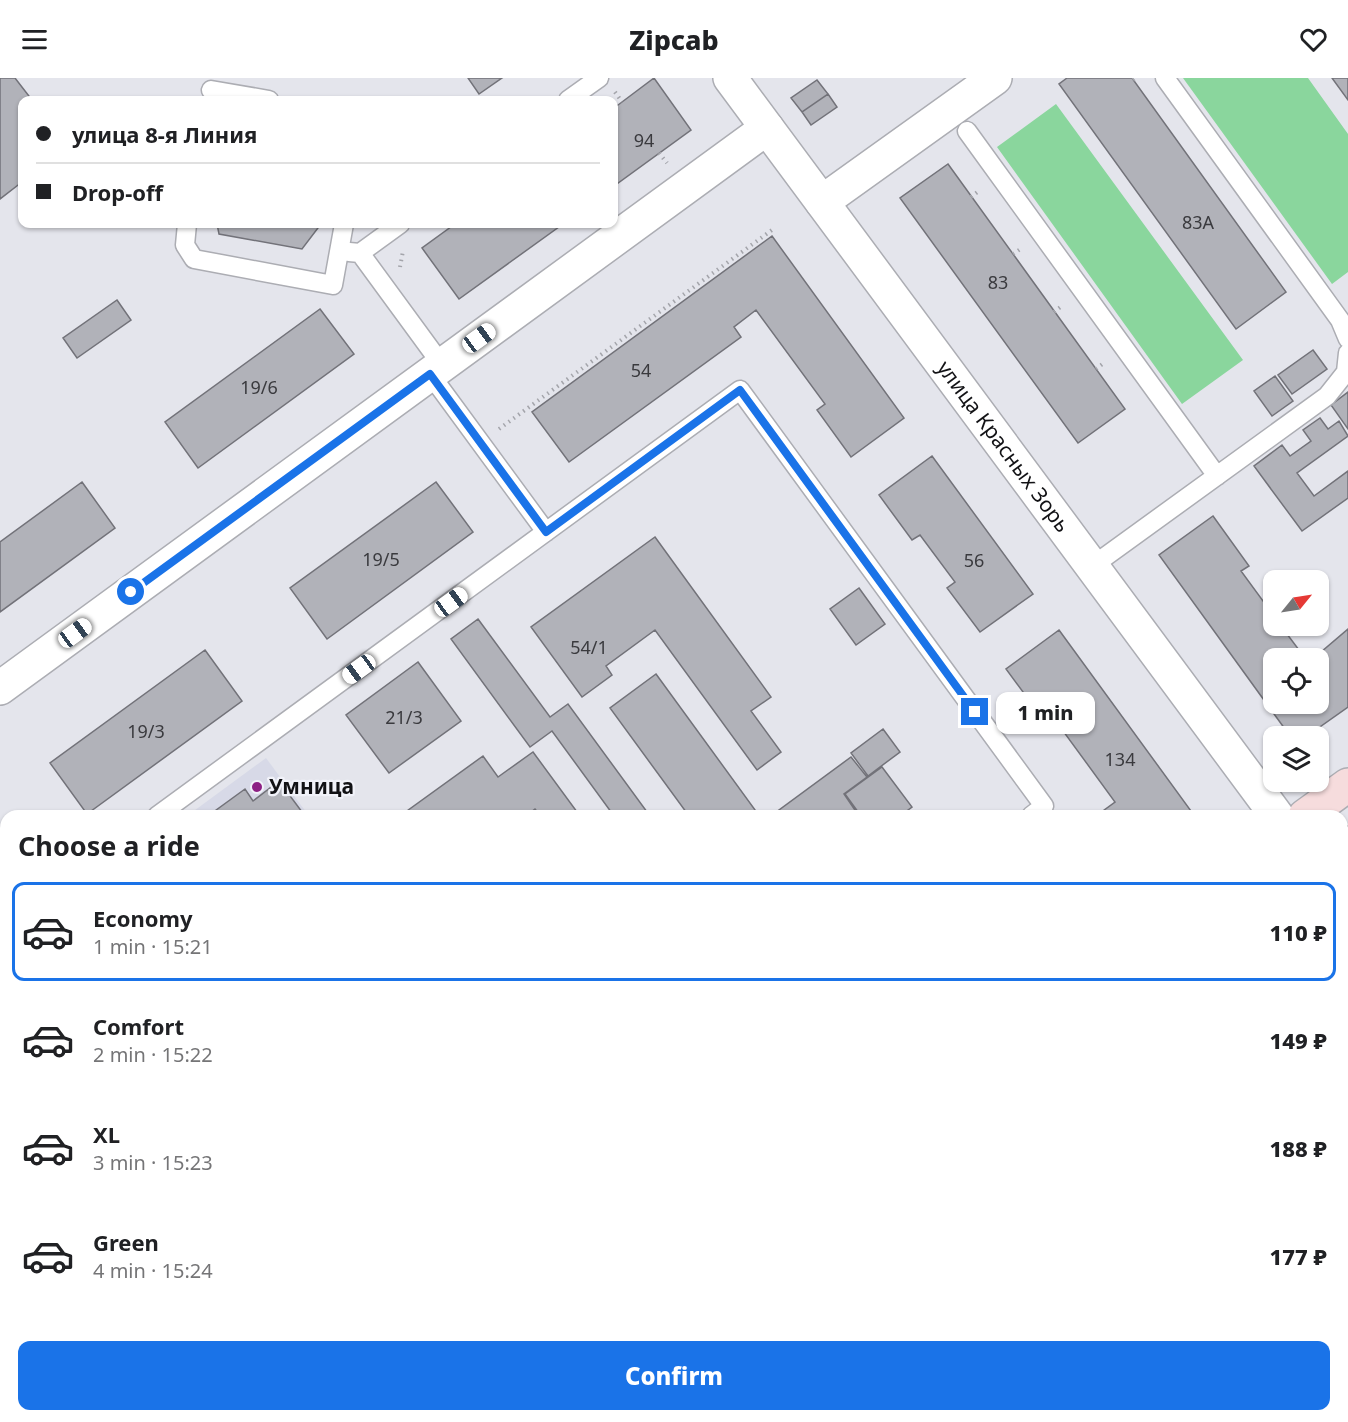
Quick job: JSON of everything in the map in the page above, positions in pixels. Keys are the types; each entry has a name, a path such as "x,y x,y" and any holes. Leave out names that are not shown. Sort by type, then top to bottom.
{"main road":[{"path":"1313,810 1348,785"}],"street":[{"name":"улица Красных Зорь","path":"730,78 1273,810"},
{"path":"822,202 995,78"},
{"path":"0,688 767,128"}],"lane":[{"path":"574,96 599,78"},
{"path":"1165,78 1344,317 1348,339"},
{"path":"210,90 245,96"},
{"path":"967,131 1217,476"},
{"path":"187,228 185,245 188,252 202,262 333,285 343,228"},
{"path":"339,251 360,253 394,228"},
{"path":"360,253 480,442 546,532"},
{"path":"1091,567 1328,396 1346,372 1348,353"},
{"path":"165,810 740,390 1044,806 1039,810"}],"path":[{"path":"659,153 667,163"},
{"path":"480,442 772,230"},
{"path":"400,270 403,248"}],"shaded area":[{"name":"Умница","path":"266,758 305,810 195,810"}],"green space":[{"path":"1183,78 1308,78 1348,134 1348,272 1332,284"},
{"path":"1056,104 1243,360 1182,404 997,147"}],"building":[{"path":"0,78 15,78 29,96 18,96 18,185 0,199"},
{"path":"468,78 502,78 479,94"},
{"path":"654,78 691,130 618,183 618,105"},
{"path":"1067,78 1132,78 1286,292 1236,329 1059,84"},
{"path":"1332,78 1348,78 1348,100"},
{"path":"817,80 828,94 802,112 791,98"},
{"path":"828,94 837,107 811,125 802,112"},
{"path":"948,164 1125,409 1078,443 900,198"},
{"path":"218,228 318,228 302,249 219,234"},
{"path":"450,228 557,228 459,299 422,248"},
{"path":"772,236 904,418 851,457 817,410 825,404 756,310 734,327 741,337 569,462 532,412"},
{"path":"117,300 131,320 77,358 63,338"},
{"path":"320,309 354,354 198,468 165,422"},
{"path":"1313,350 1327,369 1292,394 1278,375"},
{"path":"1275,376 1293,401 1272,416 1254,391"},
{"path":"1348,392 1348,429 1331,405"},
{"path":"1320,418 1328,429 1339,421 1348,436 1297,473 1314,496 1348,471 1348,498 1302,531 1254,466 1282,445 1290,456 1311,441 1303,430"},
{"path":"932,456 1033,594 980,632 947,588 955,582 920,535 912,540 879,495"},
{"path":"82,482 115,528 0,612 0,542"},
{"path":"436,482 473,532 327,639 290,588"},
{"path":"1213,516 1249,566 1241,571 1263,601 1263,636 1288,636 1298,648 1263,648 1263,699 1159,555"},
{"path":"655,537 771,697 751,711 781,752 757,770 655,630 606,666 612,675 582,697 531,627"},
{"path":"859,588 885,624 856,645 830,609"},
{"path":"478,619 550,717 568,704 646,810 610,810 552,731 530,747 451,639"},
{"path":"1348,629 1348,707 1321,726 1283,726 1274,714 1329,714 1329,648 1326,648"},
{"path":"1059,630 1190,810 1104,810 1115,802 1050,713 1043,719 1006,669"},
{"path":"205,650 242,701 92,810 84,810 50,763"},
{"path":"418,662 461,721 389,773 346,715"},
{"path":"656,674 755,810 685,810 610,708"},
{"path":"883,729 900,752 868,776 851,753"},
{"path":"533,752 576,810 408,810 483,756 498,777"},
{"path":"851,757 867,777 844,794 855,810 779,810"},
{"path":"882,767 912,807 908,810 857,810 845,794"},
{"path":"279,781 301,810 216,810 245,789 253,801"}],"place":[{"name":"Умница","path":"257,787"}],"route":[{"path":"131,592 430,374 546,532 740,390 975,712"}]}
